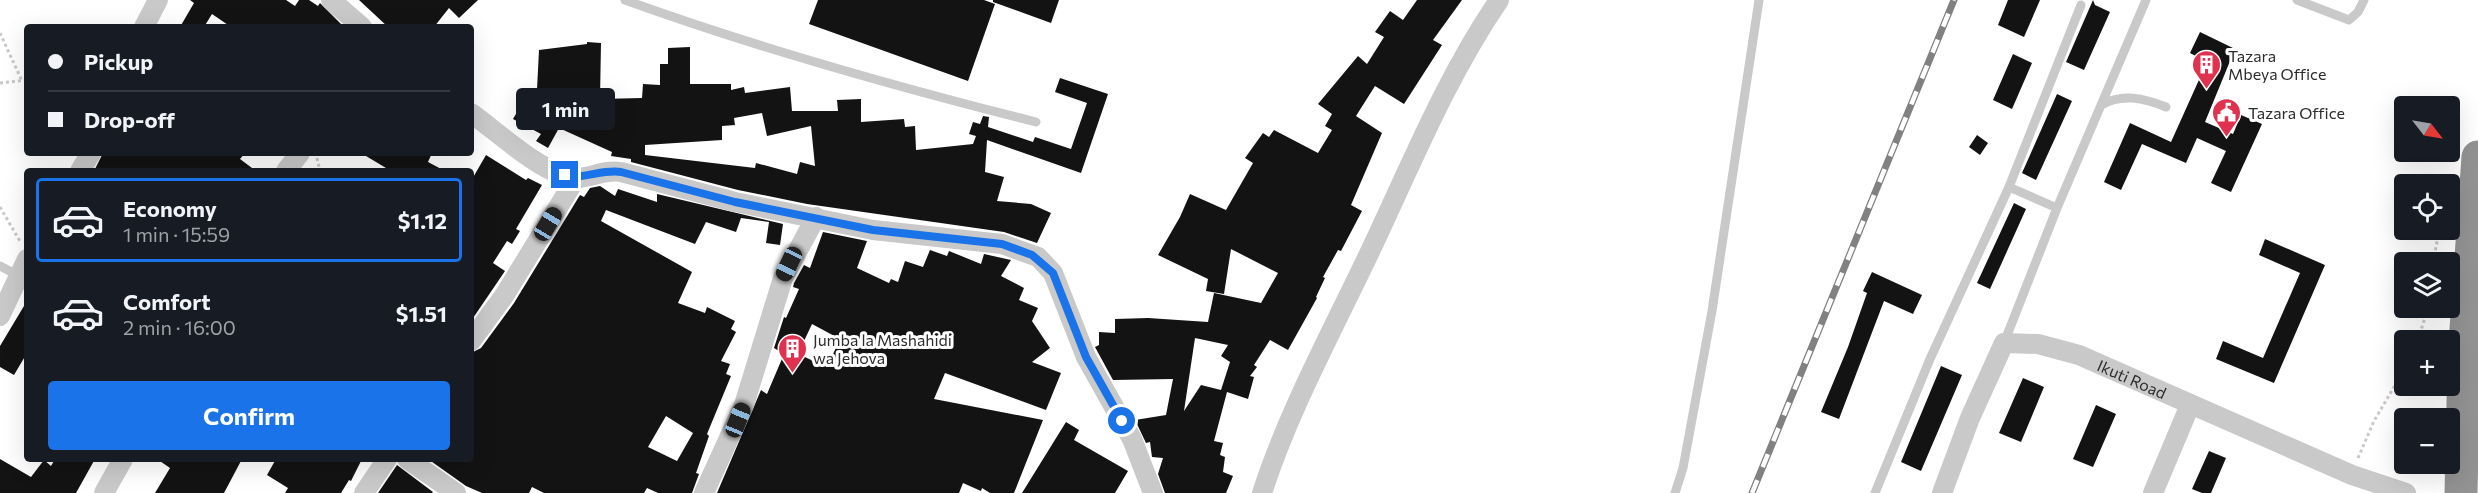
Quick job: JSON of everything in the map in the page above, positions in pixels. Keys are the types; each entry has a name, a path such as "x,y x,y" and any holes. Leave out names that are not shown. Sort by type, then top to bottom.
{"highway":[{"path":"2461,493 2464,358 2478,157"}],"street":[{"path":"146,24 158,0"},
{"path":"331,0 359,24"},
{"path":"1262,493 1297,401 1404,174 1440,101 1499,0"},
{"path":"474,115 541,163 576,178 606,171 621,172 718,199 873,230 1002,244 1038,257 1053,273 1086,357 1132,439 1153,493"},
{"path":"288,168 298,156"},
{"path":"474,337 504,296 576,178"},
{"path":"704,493 744,405 783,278 816,217"},
{"path":"0,316 23,268"},
{"path":"1942,493 1970,418 2004,343"},
{"name":"Ikuti Road","path":"2004,343 2038,344 2079,355 2361,483 2406,493"},
{"path":"2153,493 2190,405"},
{"path":"104,493 121,462"},
{"path":"364,493 385,462"},
{"path":"411,462 456,493"}],"lane":[{"path":"625,0 772,51 1036,122"},
{"path":"1675,493 1683,468 1712,310 1759,0"},
{"path":"2004,343 2057,208 2146,0"},
{"path":"2297,0 2349,20 2358,12 2364,0"},
{"path":"1875,493 1930,359 2009,187 2081,5"},
{"path":"2101,105 2116,98 2126,97 2166,107"},
{"path":"2009,187 2057,208"},
{"path":"0,266 23,268"}],"path":[{"path":"0,33 24,78"},
{"path":"0,83 24,80"},
{"path":"0,207 12,231 24,245"},
{"path":"2361,483 2369,432 2394,388"}],"building":[{"path":"190,0 286,0 295,6 299,0 309,0 318,6 320,3 341,24 227,24 212,14 206,24 182,24 194,3"},
{"path":"359,0 478,0 459,18 449,8 436,24 385,24"},
{"path":"818,0 984,0 995,4 968,81 809,24"},
{"path":"993,0 1059,0 1051,23 993,2"},
{"path":"1417,0 1462,0 1433,40 1442,45 1404,104 1375,86 1356,116 1382,133 1351,205 1362,211 1341,251 1338,250 1323,277 1325,278 1317,298 1288,350 1270,340 1254,365 1257,367 1250,376 1254,377 1248,399 1227,392 1214,441 1223,443 1220,455 1225,457 1223,472 1233,476 1226,493 1165,493 1158,474 1163,458 1152,457 1150,442 1146,443 1135,420 1166,415 1173,379 1113,380 1095,347 1099,345 1099,332 1115,333 1115,319 1148,318 1208,322 1214,293 1261,303 1278,273 1231,249 1224,294 1206,291 1208,279 1158,255 1180,217 1190,194 1226,210 1253,163 1245,158 1263,133 1269,137 1274,130 1318,153 1332,130 1325,126 1332,114 1318,104 1358,56 1367,64 1384,37 1375,32 1390,11 1403,20","holes":["1195,338 1228,345 1221,356 1230,362 1221,390 1201,385 1184,411"]},
{"path":"2008,0 2040,0 2024,37 1998,25"},
{"path":"2093,0 2095,5 2110,12 2084,70 2066,62"},
{"name":"Tazara Mbeya Office","path":"2200,32 2235,49 2205,122 2233,134 2241,115 2262,124 2231,192 2211,183 2226,151 2197,138 2186,163 2142,144 2121,190 2104,182 2130,123 2171,142 2207,62 2190,53"},
{"path":"587,42 601,43 600,99 642,98 643,84 660,85 660,64 668,64 668,48 690,47 690,84 731,84 731,90 744,87 745,93 790,87 792,111 838,111 837,100 861,99 861,122 904,119 905,127 915,126 916,150 973,144 976,136 969,134 973,122 980,124 983,116 989,117 988,127 1033,142 1035,137 1071,149 1087,103 1055,92 1060,78 1108,94 1081,173 987,140 985,172 1004,177 997,201 1031,204 1051,213 1037,243 1004,232 807,204 738,190 631,162 631,159 611,156 612,152 559,128 548,148 536,141 541,134 513,119 523,102 536,109 539,50 587,44","holes":["762,113 767,136 811,126 815,166 800,162 797,174 756,163 755,168 645,155 645,145 722,140 722,126 735,125 734,118"]},
{"path":"2013,54 2032,63 2012,109 1993,100"},
{"path":"2057,94 2072,101 2036,180 2022,173"},
{"path":"1977,135 1988,143 1980,155 1969,147"},
{"path":"486,155 526,180 528,178 542,185 516,229 520,231 512,244 507,241 493,263 505,271 474,317 474,176"},
{"path":"102,156 242,156 240,159 252,168 96,168"},
{"path":"366,156 431,156 428,162 439,168 386,168"},
{"path":"600,186 615,196 618,189 657,202 657,194 783,224 780,245 766,243 769,222 741,218 736,232 706,222 695,244 606,210 601,221 692,272 678,303 705,313 707,307 735,321 731,329 736,332 721,361 730,364 726,374 731,376 707,434 709,436 696,473 699,474 692,493 658,493 647,488 644,493 544,493 532,487 529,493 482,493 466,486 432,462 474,462 474,352 481,348 514,303 580,195 584,197 590,188","holes":["666,416 693,433 677,461 648,447"]},
{"path":"2014,203 2026,209 1990,289 1977,283"},
{"path":"823,232 867,241 857,268 889,283 891,279 898,282 905,261 923,267 930,250 947,256 949,251 981,264 984,254 1011,260 1001,276 1024,288 1019,300 1038,308 1032,321 1050,348 1032,362 1061,373 1046,410 945,373 934,399 1043,420 1014,493 990,493 982,488 981,491 963,483 959,493 717,493 761,390 767,394 784,354 774,348 784,317 786,318 799,289 793,287 794,283 804,265 810,268","holes":["812,324 840,339 827,367 798,354"]},
{"path":"2265,239 2325,265 2274,383 2216,359 2223,341 2263,358 2300,273 2259,255"},
{"path":"1872,272 1922,295 1913,314 1884,301 1839,419 1821,412 1848,347 1867,293 1863,291"},
{"path":"24,306 24,358 14,375 0,367 0,346"},
{"path":"1941,366 1962,375 1921,471 1901,462"},
{"path":"2023,378 2044,387 2021,442 1999,433"},
{"path":"2096,405 2116,414 2093,467 2073,459"},
{"path":"1066,422 1079,430 1074,440 1128,471 1115,493 1022,493"},
{"path":"2209,451 2226,458 2211,493 2202,493 2192,489"},
{"path":"0,459 31,477 42,462 51,466 53,462 93,462 76,493 0,493"},
{"path":"161,462 240,462 224,493 155,493 170,468"},
{"path":"274,462 360,462 351,481 349,480 341,493 285,493 288,488 267,475"},
{"path":"397,465 433,492 378,493"}],"railway":[{"path":"1752,493 1954,0"}],"place":[{"name":"Tazara Mbeya Office","path":"2207,90"},
{"name":"Tazara Office","path":"2227,138"},
{"name":"Jumba la Mashahidi wa Jehova","path":"792,374"}],"route":[{"path":"565,175 576,178 606,171 621,172 735,202 873,230 1002,244 1038,257 1053,273 1086,357 1122,421"}]}
